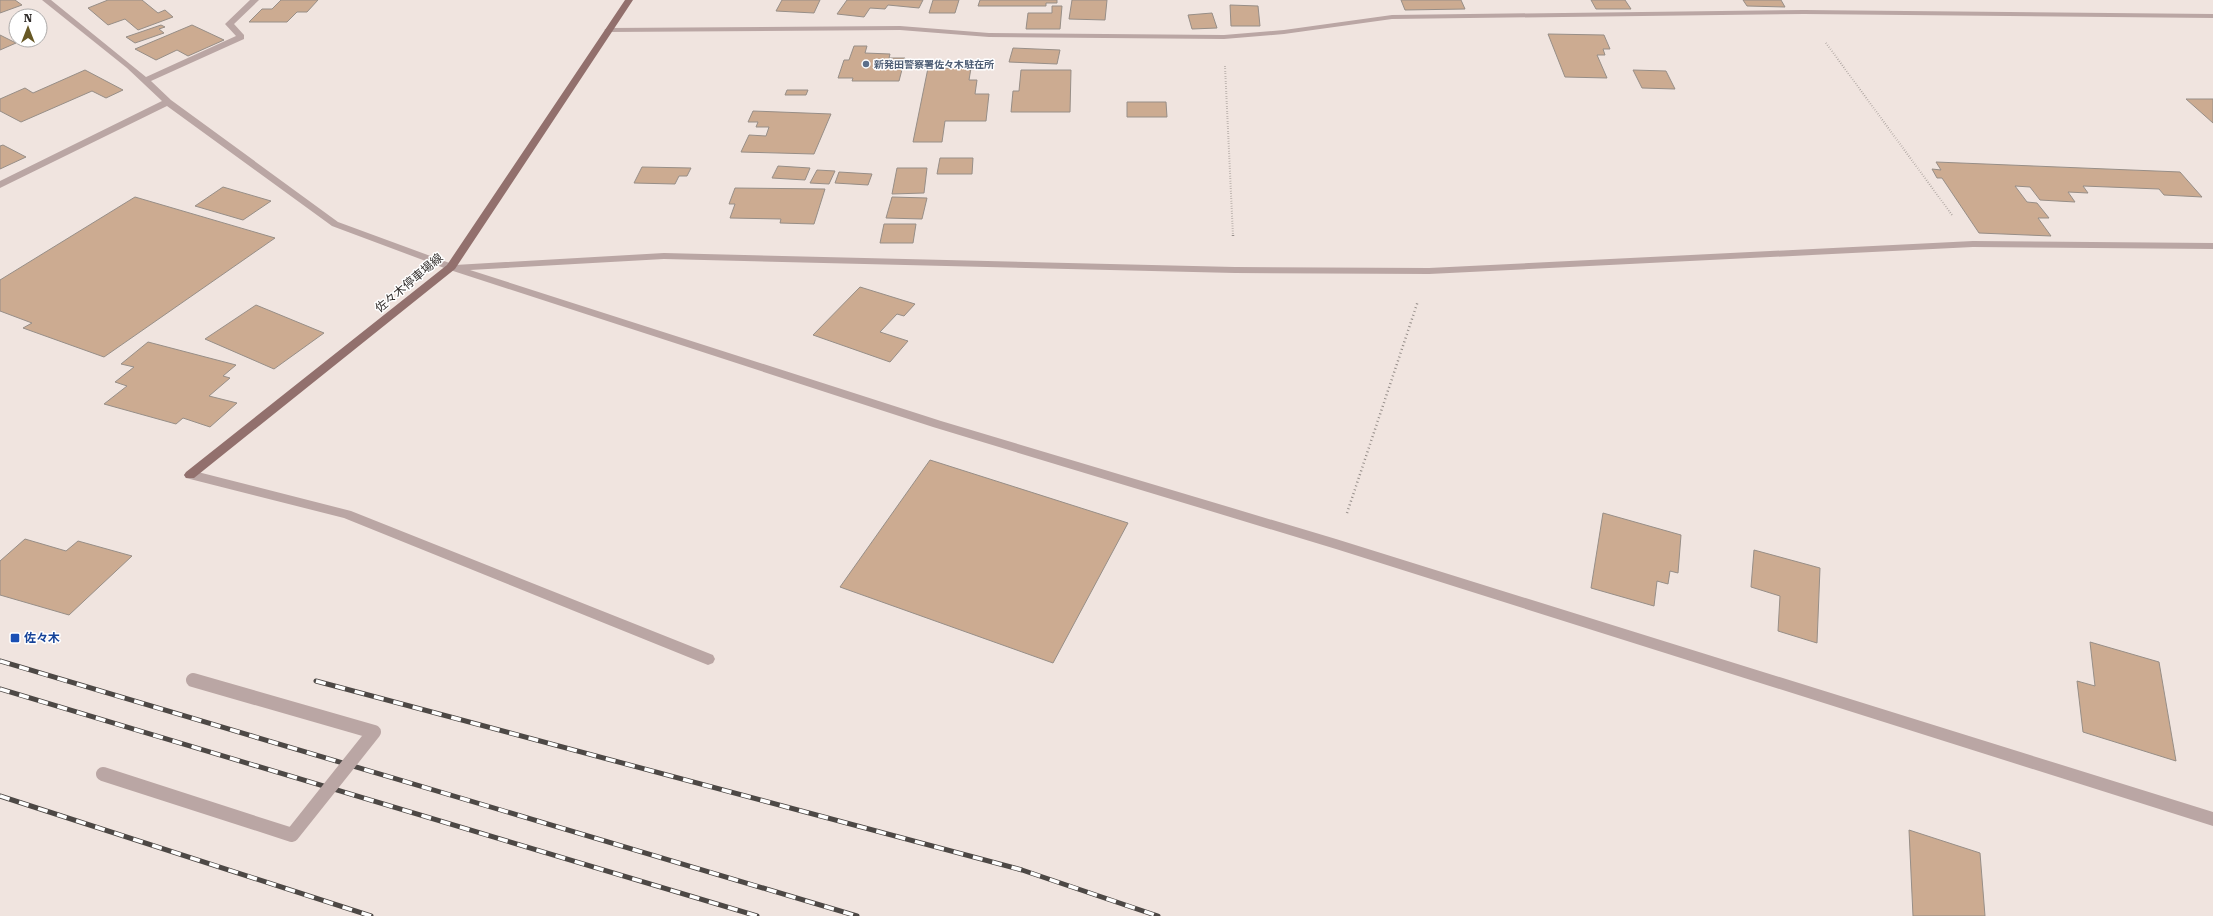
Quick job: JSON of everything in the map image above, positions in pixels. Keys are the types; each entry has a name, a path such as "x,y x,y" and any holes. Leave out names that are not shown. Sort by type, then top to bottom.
{"main road":[{"name":"佐々木停車場線","path":"190,475 451,268 629,0"}],"street":[{"path":"46,0 130,66 144,81 168,102 335,224 451,268 937,424 1336,544 2213,819"},
{"path":"144,81 241,37 229,24 255,0"},
{"path":"608,30 900,28 989,35 1224,36 1284,32 1392,18 1804,12 2213,16"},
{"path":"0,185 168,102"},
{"path":"451,268 664,256 1235,270 1429,271 1973,244 2213,246"},
{"path":"190,475 347,514 708,659"},
{"path":"103,774 292,835 374,732 192,680"}],"path":[{"path":"1804,12 1973,244"},
{"path":"1224,36 1235,270"},
{"path":"1336,544 1429,271"}],"building":[{"path":"0,0 15,0 22,5 14,8 8,8 8,10 0,13"},
{"path":"108,0 142,0 158,13 165,10 173,17 138,30 125,19 108,25 88,8"},
{"path":"281,0 318,0 307,12 297,12 287,22 249,22 262,9 272,9"},
{"path":"782,0 820,0 814,13 776,11"},
{"path":"847,0 923,0 919,8 888,5 885,9 870,8 864,17 837,14"},
{"path":"933,0 959,0 955,13 929,13"},
{"path":"980,0 1057,0 1057,3 1046,3 1046,6 978,6"},
{"path":"1072,0 1107,0 1105,20 1069,19"},
{"path":"1401,0 1461,0 1465,9 1405,10"},
{"path":"1591,0 1625,0 1631,9 1596,9"},
{"path":"1743,0 1781,0 1785,7 1747,6"},
{"path":"1230,5 1258,6 1260,26 1231,26"},
{"path":"1052,6 1062,6 1060,29 1026,29 1028,13 1052,13"},
{"path":"1212,13 1217,28 1192,29 1188,15"},
{"path":"161,25 165,27 159,29 164,33 135,43 126,37"},
{"path":"192,25 224,40 188,56 177,50 156,60 135,49"},
{"path":"1548,34 1604,35 1610,49 1603,49 1605,55 1597,55 1607,78 1565,77"},
{"path":"0,35 8,39 8,46 0,50"},
{"path":"854,46 867,46 865,53 890,54 889,58 905,58 899,81 852,81 853,78 838,78 844,60 849,60"},
{"path":"1013,48 1060,50 1057,64 1009,62"},
{"path":"928,68 971,68 969,80 977,80 975,94 989,94 986,121 945,121 942,142 913,142"},
{"path":"85,70 123,90 106,98 92,91 21,122 0,111 0,99 25,88 33,93"},
{"path":"1021,70 1071,70 1070,112 1011,112 1013,91 1019,91"},
{"path":"1633,70 1666,71 1675,89 1642,88"},
{"path":"787,90 808,90 806,95 785,95"},
{"path":"2186,99 2213,99 2213,123"},
{"path":"1127,102 1166,102 1167,117 1127,117"},
{"path":"753,111 831,114 814,154 741,152 749,135 766,136 769,127 756,127 758,122 748,122"},
{"path":"3,145 26,157 0,169 0,146"},
{"path":"940,158 973,158 972,174 937,174"},
{"path":"1936,162 2180,172 2202,197 2164,195 2159,189 2083,186 2088,193 2068,192 2075,202 2040,200 2030,187 2015,186 2027,202 2037,203 2049,218 2038,218 2051,236 1979,233 1942,178 1937,178 1932,169 1941,170"},
{"path":"778,166 810,168 805,180 772,178"},
{"path":"642,167 691,168 687,176 679,176 675,184 634,183"},
{"path":"897,168 927,168 924,193 892,194"},
{"path":"817,170 835,171 829,184 810,183"},
{"path":"839,172 872,174 868,185 835,183"},
{"path":"223,187 271,201 243,220 195,206"},
{"path":"735,188 825,189 814,224 780,223 781,219 730,218 735,204 729,204"},
{"path":"135,197 275,238 104,357 23,328 32,323 0,311 0,280"},
{"path":"892,197 927,198 922,219 886,218"},
{"path":"884,224 916,224 913,243 880,243"},
{"path":"860,287 915,304 904,316 897,314 880,332 908,341 890,362 813,335"},
{"path":"256,305 324,333 274,369 205,339"},
{"path":"148,342 236,365 223,376 230,378 209,396 237,403 210,427 183,418 176,424 104,404 127,386 115,382 134,367 121,364"},
{"path":"930,460 1128,523 1053,663 840,587"},
{"path":"1603,513 1681,535 1678,573 1670,571 1668,584 1657,581 1654,606 1591,588"},
{"path":"25,539 66,551 78,541 132,556 69,615 0,595 0,561"},
{"path":"1754,550 1820,568 1817,643 1778,631 1780,596 1751,587"},
{"path":"2090,642 2159,662 2176,761 2083,732 2077,681 2095,686"},
{"path":"1909,830 1980,853 1985,916 1913,916"}],"railway":[{"path":"0,661 857,916"},
{"path":"316,681 1022,870 1158,916"},
{"path":"0,689 757,916"},
{"path":"0,796 371,916"}],"place":[{"name":"新発田警察署佐々木駐在所","path":"866,64"},
{"name":"佐々木","path":"15,638"}]}
